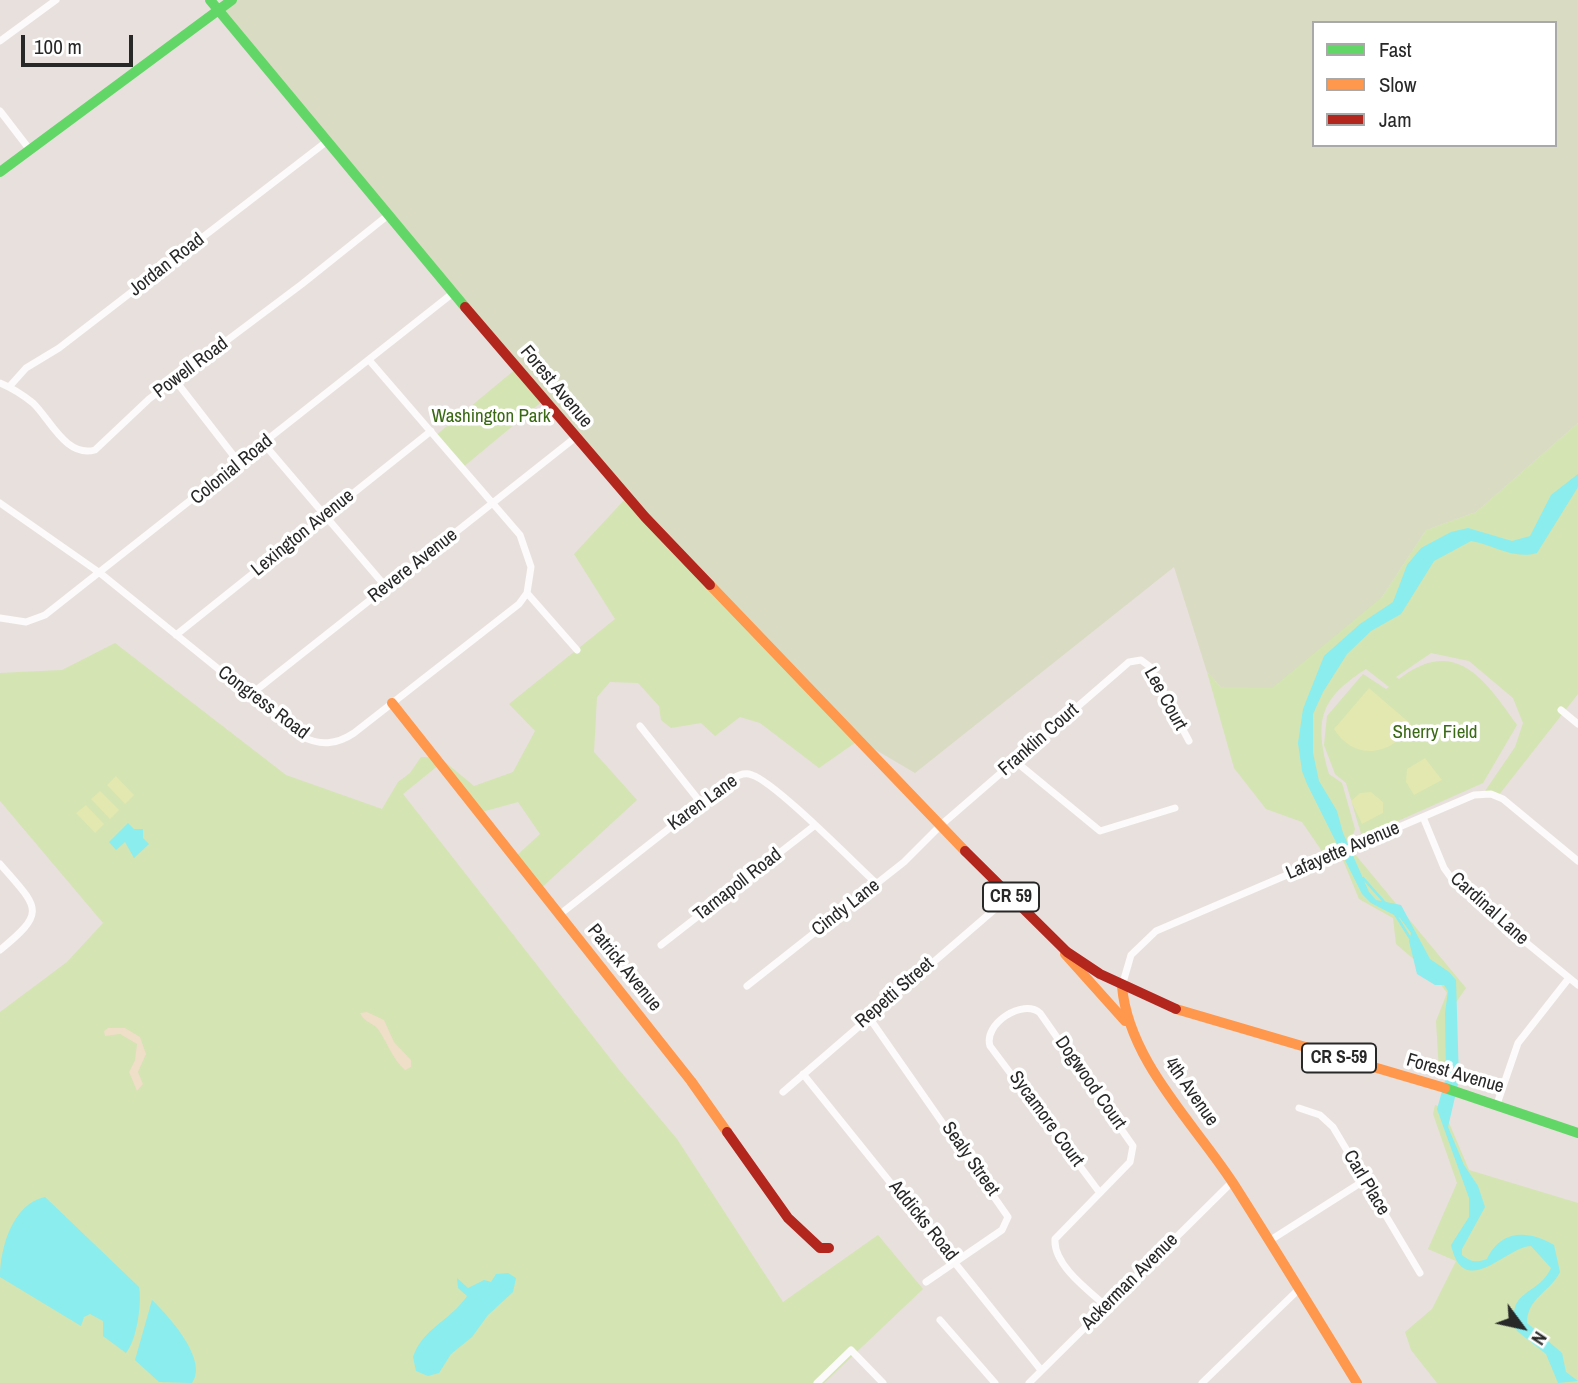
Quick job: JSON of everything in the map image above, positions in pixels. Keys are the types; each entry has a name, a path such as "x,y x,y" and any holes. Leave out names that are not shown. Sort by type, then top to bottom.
{"main road":[{"name":"Forest Avenue","path":"210,0 387,216 645,517 941,825"},
{"path":"0,173 232,0"},
{"name":"Patrick Avenue","path":"392,703 698,1090 788,1218 820,1248 829,1248"},
{"name":"CR 59","path":"941,825 1052,939 1083,963 1122,986"},
{"path":"1052,939 1127,1024"},
{"name":"Forest Avenue","path":"1122,986 1193,1014 1482,1099 1578,1133"},
{"name":"4th Avenue","path":"1122,986 1127,1024 1139,1049 1232,1182 1357,1383"}],"street":[{"path":"0,41 56,0"},
{"path":"0,111 30,150"},
{"name":"Jordan Road","path":"9,387 26,368 59,348 326,142"},
{"name":"Powell Road","path":"0,383 34,405 64,440 78,449 89,451 100,446 112,431 175,380 387,216"},
{"name":"Colonial Road","path":"0,618 18,622 36,619 240,464 453,293"},
{"path":"369,360 525,545 531,567 527,593 577,650"},
{"path":"175,380 240,464"},
{"name":"Lexington Avenue","path":"176,635 430,432"},
{"name":"Revere Avenue","path":"250,695 576,437"},
{"path":"264,444 386,587"},
{"name":"Congress Road","path":"0,503 100,573 301,736 320,743 346,738 519,604 527,593"},
{"name":"Lee Court","path":"1139,660 1149,666 1189,741"},
{"name":"Franklin Court","path":"941,825 1129,662 1139,660"},
{"path":"1561,710 1578,724"},
{"path":"640,726 701,803"},
{"path":"1015,761 1100,831 1175,808"},
{"name":"Karen Lane","path":"559,915 737,775 750,774 814,826 877,884"},
{"name":"Lafayette Avenue","path":"1122,986 1131,955 1156,930 1474,795 1495,795 1578,861"},
{"name":"Cardinal Lane","path":"1423,817 1444,868 1457,886 1578,985"},
{"name":"Cindy Lane","path":"747,986 877,884 941,825"},
{"name":"Tarnapoll Road","path":"661,945 814,826"},
{"path":"0,864 31,903 33,915 28,928 0,950"},
{"name":"Repetti Street","path":"783,1092 1010,896"},
{"path":"1497,1104 1518,1043 1569,978"},
{"name":"Dogwood Court","path":"990,1046 990,1031 1003,1020 1027,1007 1041,1013 1133,1146 1130,1162 1058,1234 1054,1244 1072,1274 1106,1306"},
{"name":"Sealy Street","path":"868,1016 1007,1212 1007,1222 1002,1230 926,1282"},
{"name":"Sycamore Court","path":"990,1046 1100,1193"},
{"name":"Addicks Road","path":"803,1074 1041,1370"},
{"name":"Carl Place","path":"1299,1108 1327,1120 1420,1273"},
{"path":"1269,1241 1365,1180"},
{"name":"Ackerman Avenue","path":"1029,1383 1232,1182"},
{"path":"1202,1383 1298,1290"},
{"path":"940,1321 996,1383"},
{"path":"817,1383 851,1350 883,1383"}],"green space":[{"path":"232,0 1578,0 1578,423 1476,512 1426,530 1382,597 1272,688 1221,687 1207,672 1174,567 915,773 859,740 645,517 219,11"},
{"name":"Washington Park","path":"517,368 544,400 462,468 435,436"},
{"name":"Sherry Field","path":"1578,423 1578,694 1498,796 1483,794 1515,747 1523,723 1513,698 1469,661 1431,653 1396,677 1399,679 1419,666 1437,661 1453,662 1481,679 1493,693 1517,725 1483,783 1362,837 1346,783 1335,774 1324,745 1327,716 1363,674 1386,689 1389,687 1366,669 1338,691 1324,713 1322,739 1324,756 1329,774 1342,783 1355,829 1349,847 1466,988 1452,1008 1449,1074 1439,1071 1436,1021 1447,993 1437,979 1396,944 1393,918 1359,899 1340,853 1326,857 1302,822 1266,809 1234,768 1207,672 1221,687 1382,597 1426,530 1476,512"},
{"path":"627,497 859,740 819,768 760,723 740,717 715,736 701,723 671,728 661,720 659,706 638,683 610,682 597,697 594,752 637,800 539,890 514,858 540,834 518,802 478,813 440,764 403,794 620,1071 677,1139 783,1302 878,1235 923,1289 824,1383 0,1383 0,1012 67,962 103,923 0,801 0,673 62,670 115,643 286,775 382,809 398,782 410,773 421,757 439,757 474,786 513,772 535,731 509,704 615,619 574,554"},
{"path":"1369,688 1411,724 1395,743 1374,751 1352,747 1342,740 1334,729"},
{"path":"1425,758 1442,780 1414,795 1406,782 1407,769"},
{"path":"116,776 134,795 125,804 107,785"},
{"path":"100,791 119,810 110,819 91,799"},
{"path":"1371,792 1383,802 1383,813 1362,824 1351,801 1360,793"},
{"path":"86,805 104,824 95,833 76,813"},
{"path":"1435,1105 1445,1108 1469,1170 1578,1203 1578,1383 1437,1383 1411,1350 1405,1332 1432,1309 1456,1261 1428,1249 1457,1183 1433,1114"}],"sand":[{"path":"367,1012 384,1020 394,1042 411,1060 411,1067 405,1070 400,1066 377,1028 360,1013"},
{"path":"108,1028 125,1028 140,1037 146,1054 138,1072 143,1084 137,1091 129,1072 135,1060 137,1044 120,1034 105,1036 104,1031"}],"water":[{"path":"1578,474 1578,487 1537,553 1520,555 1471,541 1434,561 1401,614 1371,631 1347,654 1323,692 1313,714 1313,753 1319,781 1337,811 1343,833 1369,892 1376,900 1401,905 1430,959 1456,980 1459,1080 1448,1127 1464,1165 1478,1186 1485,1207 1462,1249 1462,1255 1474,1261 1487,1259 1500,1242 1516,1235 1535,1237 1554,1245 1560,1272 1531,1307 1527,1323 1562,1353 1566,1372 1578,1381 1558,1383 1546,1354 1517,1331 1514,1317 1519,1300 1545,1277 1551,1268 1531,1246 1521,1248 1487,1267 1476,1270 1466,1269 1457,1261 1451,1245 1469,1217 1469,1198 1437,1109 1446,1077 1445,1013 1448,991 1444,985 1435,985 1417,974 1409,941 1411,933 1400,918 1371,903 1362,894 1307,784 1298,743 1303,709 1324,656 1360,624 1393,602 1407,565 1421,548 1451,532 1468,528 1512,541 1530,536 1551,495"},
{"path":"128,823 134,829 143,829 143,838 149,844 134,858 125,842 116,850 109,842"},
{"path":"45,1197 139,1287 138,1321 126,1353 103,1336 103,1321 90,1314 84,1317 81,1326 0,1277 2,1254 16,1218 34,1201"},
{"path":"508,1273 516,1278 513,1292 488,1315 472,1337 451,1354 439,1373 428,1376 416,1371 413,1357 417,1347 467,1296 458,1288 457,1278 468,1288 484,1280 491,1282 496,1274"},
{"path":"152,1300 177,1327 191,1351 196,1374 192,1383 159,1382 135,1360"}],"waterway":[{"path":"1363,878 1386,904"},
{"path":"1395,914 1410,938"}],"traffic: fast":[{"path":"210,0 465,307"},
{"path":"0,172 232,0"},
{"path":"1445,1088 1578,1133"}],"traffic: slow":[{"path":"710,585 965,851"},
{"path":"392,703 691,1081 727,1132"},
{"path":"1065,954 1125,1021"},
{"path":"1122,986 1136,1040 1149,1065 1233,1183 1357,1383"},
{"path":"1176,1009 1445,1088"}],"traffic: jam":[{"path":"465,307 645,517 710,585"},
{"path":"965,851 1067,952 1100,974 1176,1009"},
{"path":"727,1132 788,1218 820,1248 829,1248"}]}
